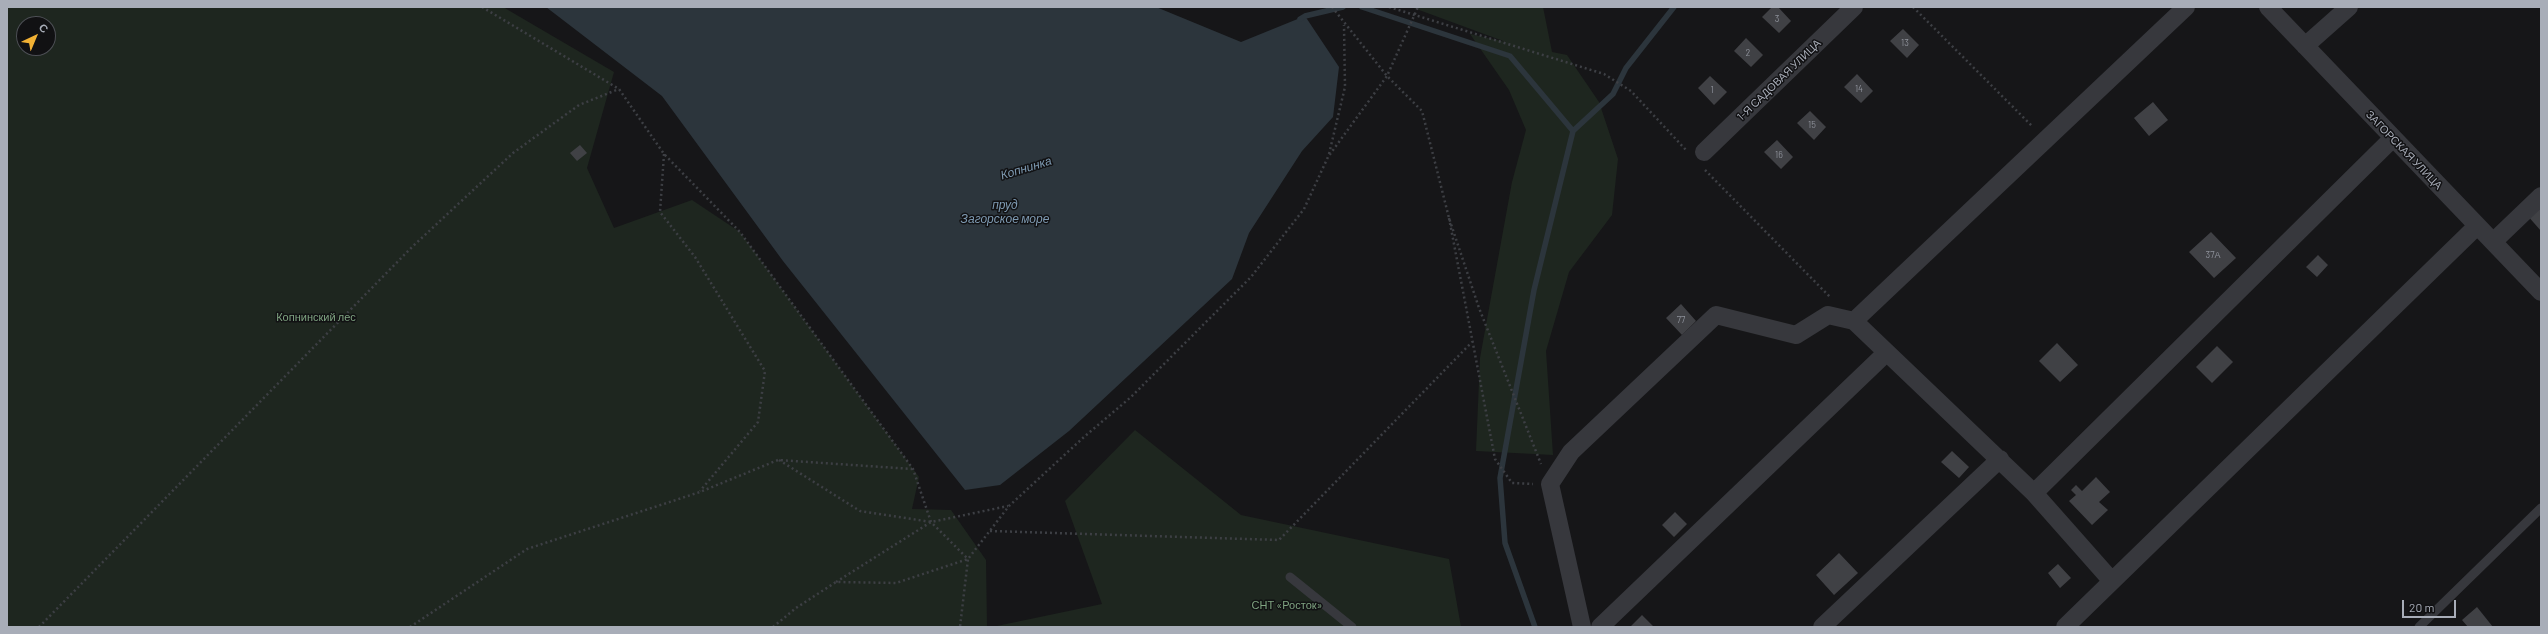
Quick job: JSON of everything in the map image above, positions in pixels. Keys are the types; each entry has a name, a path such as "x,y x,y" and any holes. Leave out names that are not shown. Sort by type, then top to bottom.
{"street":[{"name":"1-Я САДОВАЯ УЛИЦА","path":"1698,157 1854,7"},
{"path":"1854,321 2186,7"},
{"name":"ЗАГОРСКАЯ УЛИЦА","path":"2268,7 2541,292"},
{"path":"2305,46 2349,7"},
{"path":"2034,493 2393,138"},
{"path":"2493,242 2541,196"},
{"path":"2065,627 2111,580 2477,226"},
{"path":"1582,627 1550,484 1571,452 1716,315 1796,335 1828,315 1854,321 2034,493 2111,580"},
{"path":"1600,627 1886,353"},
{"path":"1822,627 2000,459"}],"lane":[{"path":"2419,627 2541,508"},
{"path":"1290,577 1352,627"}],"path":[{"path":"482,7 619,89 664,154 740,232 913,469 932,522 968,559"},
{"path":"1332,7 1344,25 1387,76 1422,111 1449,218 1495,459 1512,483"},
{"path":"1389,7 1413,17 1604,74 1631,91 1698,157 1832,299"},
{"path":"1328,157 1387,76 1407,36 1418,7"},
{"path":"1913,7 2046,139"},
{"path":"960,627 968,559 1009,506 1084,437 1131,397 1251,277 1304,209 1328,157 1345,87 1344,25"},
{"path":"39,627 412,247 513,152 579,105 619,89"},
{"path":"664,154 660,212 695,257 765,371 758,422 700,492"},
{"path":"1449,218 1479,308 1550,484"},
{"path":"989,531 1279,540 1472,342"},
{"path":"410,627 527,550 700,492 778,460 913,469"},
{"path":"778,460 860,511 932,522"},
{"path":"773,627 796,608 932,522 1009,506"},
{"path":"836,582 896,583 968,559"}],"green space":[{"name":"Копнинский лес","path":"7,7 503,7 614,72 587,168 614,228 692,200 740,232 919,477 912,509 951,510 986,560 987,627 7,627"},
{"path":"1411,7 1543,7 1552,52 1567,55 1599,102 1618,159 1612,215 1569,272 1546,351 1553,455 1476,451 1480,358 1512,182 1526,130 1509,90 1470,34 1506,42"},
{"name":"СНТ «Росток»","path":"1135,430 1241,515 1449,559 1461,627 992,627 1102,604 1065,501"}],"water":[{"name":"пруд Загорское море","path":"546,7 1156,7 1241,42 1305,16 1339,67 1333,117 1302,151 1249,233 1232,279 1069,431 1000,485 965,490 783,261 662,96"}],"building":[{"path":"1772,7 1778,7 1791,21 1779,33 1762,17"},
{"path":"1903,29 1919,45 1907,58 1890,41"},
{"path":"1746,38 1763,55 1751,67 1734,51"},
{"path":"1857,74 1873,91 1861,103 1844,87"},
{"path":"1710,76 1727,92 1714,105 1698,88"},
{"path":"2153,102 2168,120 2149,136 2134,118"},
{"path":"1810,111 1826,127 1814,140 1797,123"},
{"path":"1777,140 1793,157 1781,169 1764,152"},
{"path":"580,145 587,153 577,161 570,153"},
{"path":"2541,208 2541,231 2527,215"},
{"path":"2211,232 2236,258 2214,278 2189,252"},
{"path":"2318,255 2328,265 2317,277 2306,267"},
{"path":"1681,304 1696,321 1682,335 1666,318"},
{"path":"2057,343 2078,365 2060,382 2039,361"},
{"path":"2217,346 2233,362 2212,383 2196,367"},
{"path":"1952,451 1969,467 1959,478 1941,462"},
{"path":"2096,477 2110,492 2099,502 2108,510 2092,525 2069,501 2076,495 2071,490 2076,485 2082,491"},
{"path":"1675,512 1687,524 1674,537 1662,525"},
{"path":"1839,553 1858,573 1834,595 1816,575"},
{"path":"2058,564 2071,578 2060,588 2048,573"},
{"path":"2477,607 2493,627 2468,627 2462,620"},
{"path":"1642,615 1654,627 1630,627"}],"waterway":[{"path":"1300,19 1305,16 1343,7"},
{"path":"1362,7 1510,56 1573,131 1534,290 1500,478 1505,543 1535,627"},
{"path":"1573,131 1613,94 1626,68 1674,7"}],"water label":[{"name":"Копнинка","path":"1026,168"}]}
